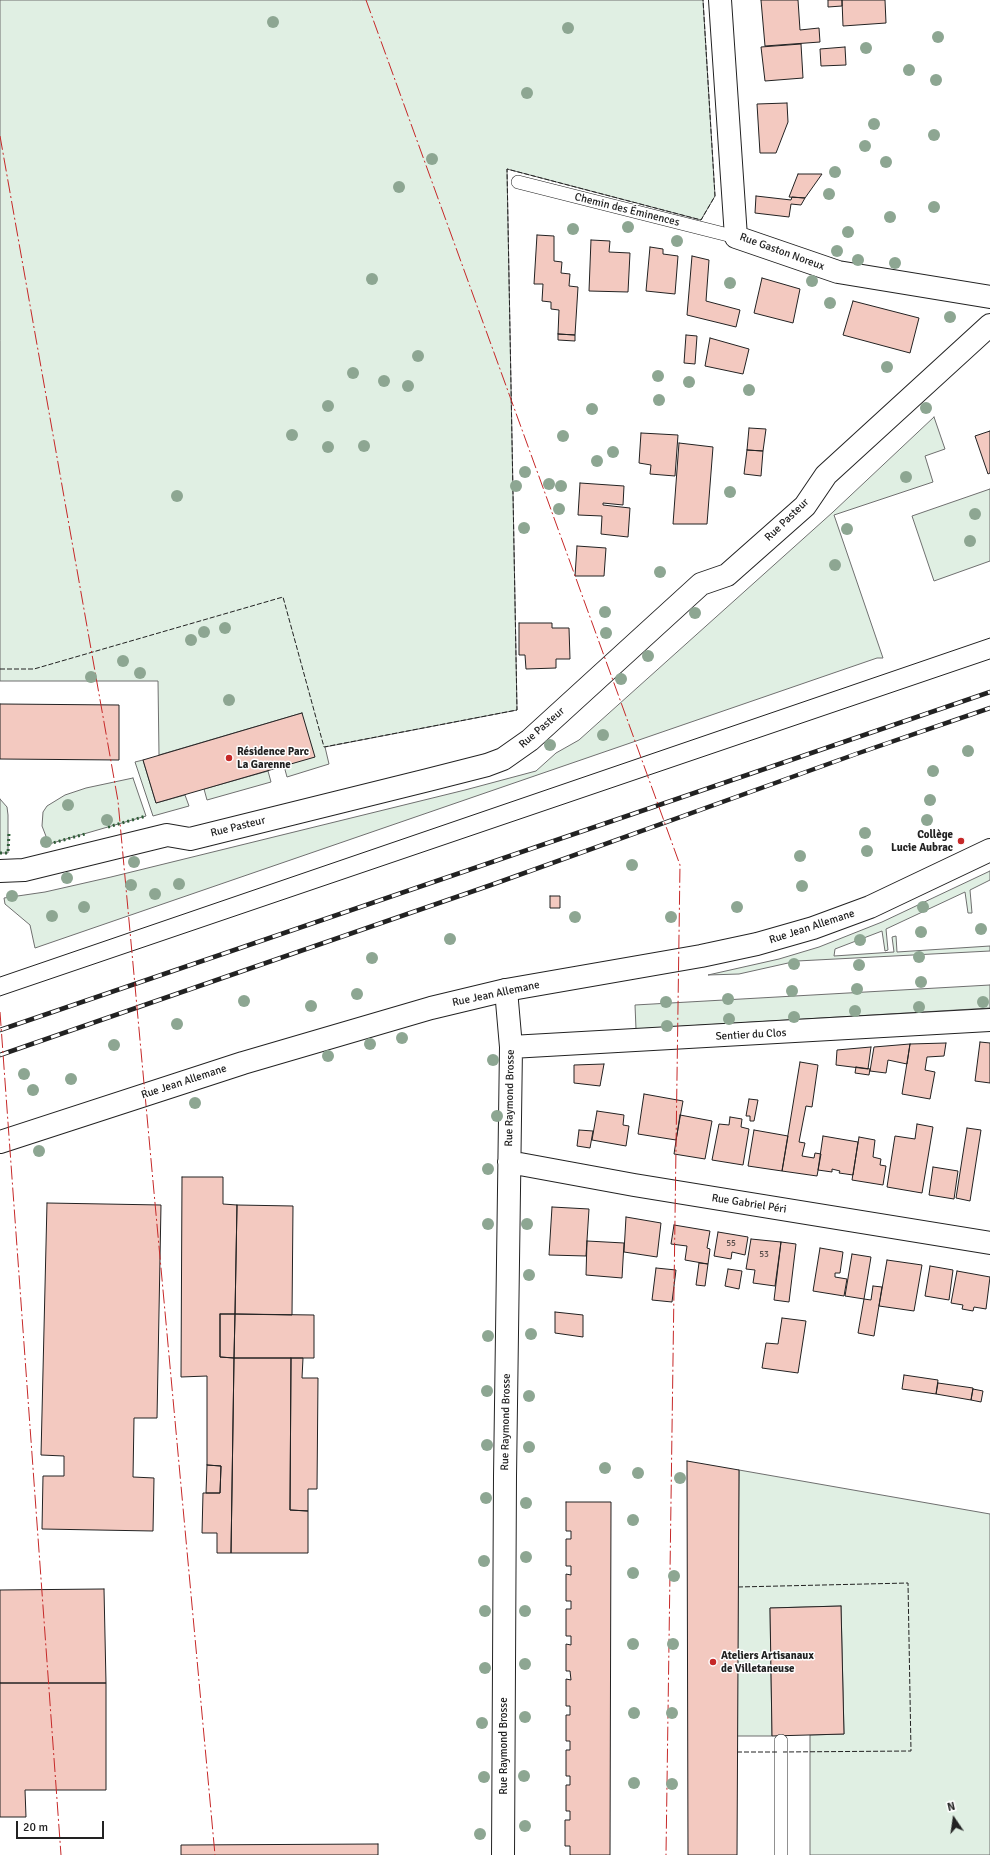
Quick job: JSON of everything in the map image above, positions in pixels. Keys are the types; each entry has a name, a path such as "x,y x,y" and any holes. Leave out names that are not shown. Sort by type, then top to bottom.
{"street":[{"name":"Rue Gaston Noreux","path":"720,0 736,237 838,272 990,297"},
{"name":"Rue Pasteur","path":"0,872 24,870 167,835 190,839 486,765 503,759 530,740 701,584 727,574 805,506 826,475 990,325"},
{"name":"Rue Jean Allemane","path":"0,1142 243,1063 431,1008 506,990 700,956 757,944 813,928 870,907 990,850"},
{"name":"Rue Raymond Brosse","path":"503,1855 511,1048 506,990"},
{"name":"Sentier du Clos","path":"511,1048 990,1020"},
{"name":"Rue Gabriel Péri","path":"509,1162 634,1185 990,1243"}],"lane":[{"name":"Chemin des Éminences","path":"518,182 736,237"},
{"path":"781,1741 781,1855"}],"green space":[{"path":"0,0 703,0 715,196 701,220 507,169 517,710 325,747 329,764 287,777 284,766 302,713 159,755 158,681 0,681"},
{"path":"934,417 945,449 925,456 933,482 834,515 883,658 877,658 35,948 30,925 5,904 4,898 45,892 111,877 465,790 536,771 556,753 579,740 833,512"},
{"path":"990,489 990,561 934,581 912,516"},
{"path":"143,760 156,803 185,795 189,806 153,816 135,762"},
{"path":"268,771 271,782 207,800 204,789"},
{"path":"133,778 146,816 49,844 42,826 43,812 47,806 65,795 86,788"},
{"path":"0,799 7,807 8,853 0,853"},
{"path":"990,871 990,880 970,890 972,913 968,913 965,892 886,929 888,950 885,951 882,931 835,949 834,956 894,952 892,937 896,936 897,952 990,946 990,951 797,961 739,974 708,975 779,959 819,947 882,922"},
{"path":"990,985 990,1008 636,1029 635,1005"},
{"path":"739,1470 990,1514 990,1855 810,1855 810,1735 844,1734 841,1606 770,1608 772,1736 737,1736"}],"building":[{"path":"761,0 798,0 800,30 819,28 820,42 765,46"},
{"path":"828,0 842,0 842,6 828,7"},
{"path":"842,0 885,0 886,23 843,26"},
{"path":"801,44 803,78 765,81 761,47"},
{"path":"845,47 846,65 821,66 820,49"},
{"path":"787,103 788,122 776,153 760,153 757,104"},
{"path":"798,174 822,174 805,198 789,197"},
{"path":"756,196 791,200 792,197 805,198 801,205 791,204 789,217 755,213"},
{"path":"537,235 554,236 554,261 562,262 561,273 570,274 569,286 578,287 575,335 558,334 559,310 551,309 551,302 542,301 543,284 534,284"},
{"path":"591,240 610,241 609,252 630,253 628,292 589,291"},
{"path":"650,247 663,249 663,254 678,256 675,294 646,291"},
{"path":"692,256 709,260 706,301 740,310 736,327 687,315"},
{"path":"762,278 800,289 793,323 754,313"},
{"path":"853,301 919,318 910,353 843,335"},
{"path":"558,334 575,335 575,341 558,340"},
{"path":"686,335 697,336 695,364 684,363"},
{"path":"710,338 749,349 743,374 705,366"},
{"path":"749,428 766,429 763,451 747,450"},
{"path":"990,431 990,473 988,474 975,436"},
{"path":"641,433 678,435 675,476 650,474 651,465 639,463"},
{"path":"679,443 713,447 707,524 673,524"},
{"path":"747,450 763,451 761,476 744,474"},
{"path":"580,483 624,486 623,505 603,503 603,505 630,508 628,537 601,534 602,516 578,515"},
{"path":"577,546 606,548 604,576 575,576"},
{"path":"519,623 552,623 552,628 569,628 570,659 556,659 556,668 526,669 525,655 519,655"},
{"path":"0,704 119,705 119,760 0,759"},
{"name":"Résidence Parc La Garenne","path":"302,713 315,757 156,803 143,760"},
{"path":"550,896 560,896 560,908 550,908"},
{"path":"980,1042 990,1043 990,1083 975,1081"},
{"path":"946,1043 944,1056 927,1057 925,1070 935,1072 930,1099 902,1094 910,1044"},
{"path":"910,1044 907,1064 888,1060 886,1073 870,1071 874,1047"},
{"path":"871,1047 868,1069 836,1065 837,1050"},
{"path":"800,1062 818,1065 812,1107 806,1106 799,1142 805,1143 802,1156 814,1158 815,1153 821,1154 817,1176 782,1171"},
{"path":"604,1064 600,1086 574,1083 574,1065"},
{"path":"856,1067 870,1069 869,1075 855,1073"},
{"path":"644,1094 683,1101 676,1140 638,1134"},
{"path":"749,1099 758,1100 754,1121 750,1121 750,1116 746,1116"},
{"path":"597,1111 624,1115 623,1125 629,1126 626,1146 592,1140"},
{"path":"680,1115 712,1121 705,1159 674,1154"},
{"path":"730,1117 742,1119 741,1127 749,1129 743,1165 712,1160 719,1124 729,1125"},
{"path":"917,1124 933,1127 922,1193 887,1187 895,1136 915,1139"},
{"path":"967,1128 981,1130 970,1201 956,1198"},
{"path":"579,1130 593,1131 590,1148 577,1146"},
{"path":"754,1130 788,1136 782,1171 748,1166"},
{"path":"823,1136 858,1142 853,1175 839,1173 840,1171 832,1169 832,1172 818,1170"},
{"path":"859,1137 875,1140 873,1157 881,1159 880,1165 886,1166 883,1185 852,1180"},
{"path":"933,1167 958,1171 954,1199 929,1195"},
{"path":"182,1177 223,1177 223,1204 237,1205 235,1314 220,1314 220,1357 234,1358 231,1553 217,1553 217,1533 202,1533 203,1493 220,1493 221,1466 207,1465 207,1376 181,1377"},
{"path":"47,1203 161,1205 157,1418 134,1418 133,1477 154,1478 153,1531 42,1529 43,1476 64,1476 64,1456 41,1455"},
{"path":"237,1205 293,1206 292,1315 235,1314"},
{"path":"552,1207 589,1209 586,1256 549,1255"},
{"path":"626,1217 661,1223 657,1257 624,1252"},
{"path":"674,1225 710,1231 707,1248 710,1249 708,1264 685,1260 687,1246 671,1244"},
{"path":"718,1232 748,1237 745,1255 732,1252 731,1259 714,1256"},
{"path":"751,1239 781,1242 775,1286 753,1283 755,1270 746,1269"},
{"path":"587,1241 624,1243 622,1278 586,1275"},
{"path":"781,1242 796,1244 789,1302 774,1300"},
{"path":"820,1248 843,1252 840,1273 835,1273 835,1277 847,1279 844,1296 813,1291"},
{"path":"852,1254 871,1257 864,1299 845,1296"},
{"path":"887,1260 922,1265 914,1311 879,1306"},
{"path":"699,1263 708,1264 705,1286 696,1285"},
{"path":"930,1266 953,1270 949,1300 925,1296"},
{"path":"656,1268 676,1270 672,1302 652,1300"},
{"path":"728,1269 742,1271 739,1289 725,1286"},
{"path":"957,1271 990,1277 986,1309 974,1307 973,1311 962,1309 963,1305 951,1303"},
{"path":"873,1286 882,1287 874,1336 858,1333 864,1299 871,1300"},
{"path":"555,1312 583,1315 583,1337 555,1333"},
{"path":"220,1314 235,1314 234,1358 220,1357"},
{"path":"235,1314 314,1315 314,1358 234,1358"},
{"path":"782,1318 806,1321 798,1373 762,1368 766,1343 778,1344"},
{"path":"234,1358 291,1358 290,1510 308,1511 308,1553 231,1553"},
{"path":"291,1358 303,1358 302,1378 318,1378 317,1489 308,1489 308,1511 290,1510"},
{"path":"904,1375 938,1380 936,1394 902,1389"},
{"path":"938,1383 973,1388 971,1400 936,1394"},
{"path":"973,1389 983,1391 981,1402 971,1400"},
{"name":"Ateliers Artisanaux de Villetaneuse","path":"687,1461 739,1470 737,1855 688,1855"},
{"path":"207,1465 221,1466 220,1493 206,1493"},
{"path":"566,1502 611,1502 610,1855 570,1855 570,1846 565,1846 565,1820 570,1820 570,1811 566,1811 566,1785 570,1785 570,1776 566,1776 566,1750 570,1750 570,1741 566,1741 566,1715 570,1715 570,1706 566,1706 566,1679 571,1680 570,1671 566,1671 566,1644 571,1645 571,1636 566,1636 566,1609 571,1609 571,1601 566,1601 566,1574 571,1575 571,1566 566,1566 566,1539 571,1539 571,1531 566,1531"},
{"path":"104,1589 106,1683 0,1683 0,1590"},
{"path":"841,1606 844,1734 772,1736 770,1608"},
{"path":"0,1683 106,1683 106,1790 25,1790 26,1817 0,1817"},
{"path":"378,1844 378,1855 181,1855 181,1845"}],"tram line":[{"path":"0,977 990,638"},
{"path":"0,996 990,659"}],"railway":[{"path":"0,1030 990,692"},
{"path":"0,1055 491,885 856,754 990,708"}],"hedge":[{"path":"108,827 146,816"},
{"path":"0,853 8,853 9,833"},
{"path":"49,844 85,834"}],"fence":[{"path":"0,669 34,669 283,597 324,747 517,710 507,169 701,220 715,196 703,0"},
{"path":"738,1587 908,1583 911,1751 783,1752"},
{"path":"737,1752 777,1752"}],"power":[{"path":"366,0 680,865 666,1855"},
{"path":"0,136 118,801 215,1855"},
{"path":"0,1012 61,1855"}],"place":[{"name":"Résidence Parc La Garenne","path":"229,758"},
{"name":"Collège Lucie Aubrac","path":"961,841"},
{"name":"Ateliers Artisanaux de Villetaneuse","path":"713,1662"}]}
